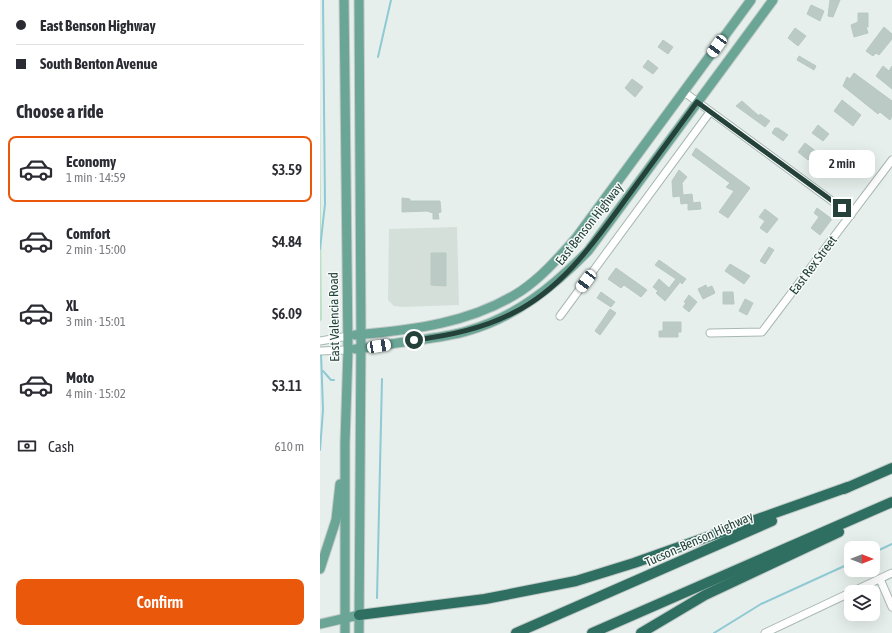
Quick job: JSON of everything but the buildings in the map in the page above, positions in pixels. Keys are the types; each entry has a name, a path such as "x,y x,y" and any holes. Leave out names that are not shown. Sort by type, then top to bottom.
{"highway":[{"name":"Tucson–Benson Highway","path":"516,633 892,468"},
{"path":"359,615 485,599 576,581 634,563 848,487"},
{"path":"592,633 892,502"},
{"path":"641,633 705,595 892,507"}],"main road":[{"name":"East Valencia Road","path":"344,0 348,336 345,443 345,633"},
{"name":"East Valencia Road","path":"359,0 361,335 359,633"},
{"name":"East Benson Highway","path":"348,336 430,326 459,319 489,308 522,290 548,269 576,238 751,0"},
{"name":"East Benson Highway","path":"348,350 466,331 488,324 514,312 538,297 564,276 588,250 773,0"},
{"path":"320,569 336,520 345,443"},
{"path":"320,624 359,615"}],"street":[{"path":"684,92 851,215"},
{"path":"560,316 710,112"},
{"name":"East Rex Street","path":"710,333 762,332 892,160"},
{"path":"322,340 348,336"},
{"path":"323,351 348,350"},
{"path":"765,633 892,573"},
{"path":"880,579 892,607"}],"shaded area":[{"path":"457,227 459,305 394,306 388,300 389,229"}],"green space":[{"path":"320,92 322,320 320,321"}],"waterway":[{"path":"320,249 325,204 323,0"},
{"path":"378,57 391,0"},
{"path":"320,450 323,410 321,353"},
{"path":"323,371 331,380 334,380"},
{"path":"377,598 382,379"},
{"path":"880,550 892,544"},
{"path":"714,633 761,604 844,566"}],"route":[{"path":"414,340 466,331 488,324 514,312 538,297 564,276 588,250 697,102 842,208"}]}
